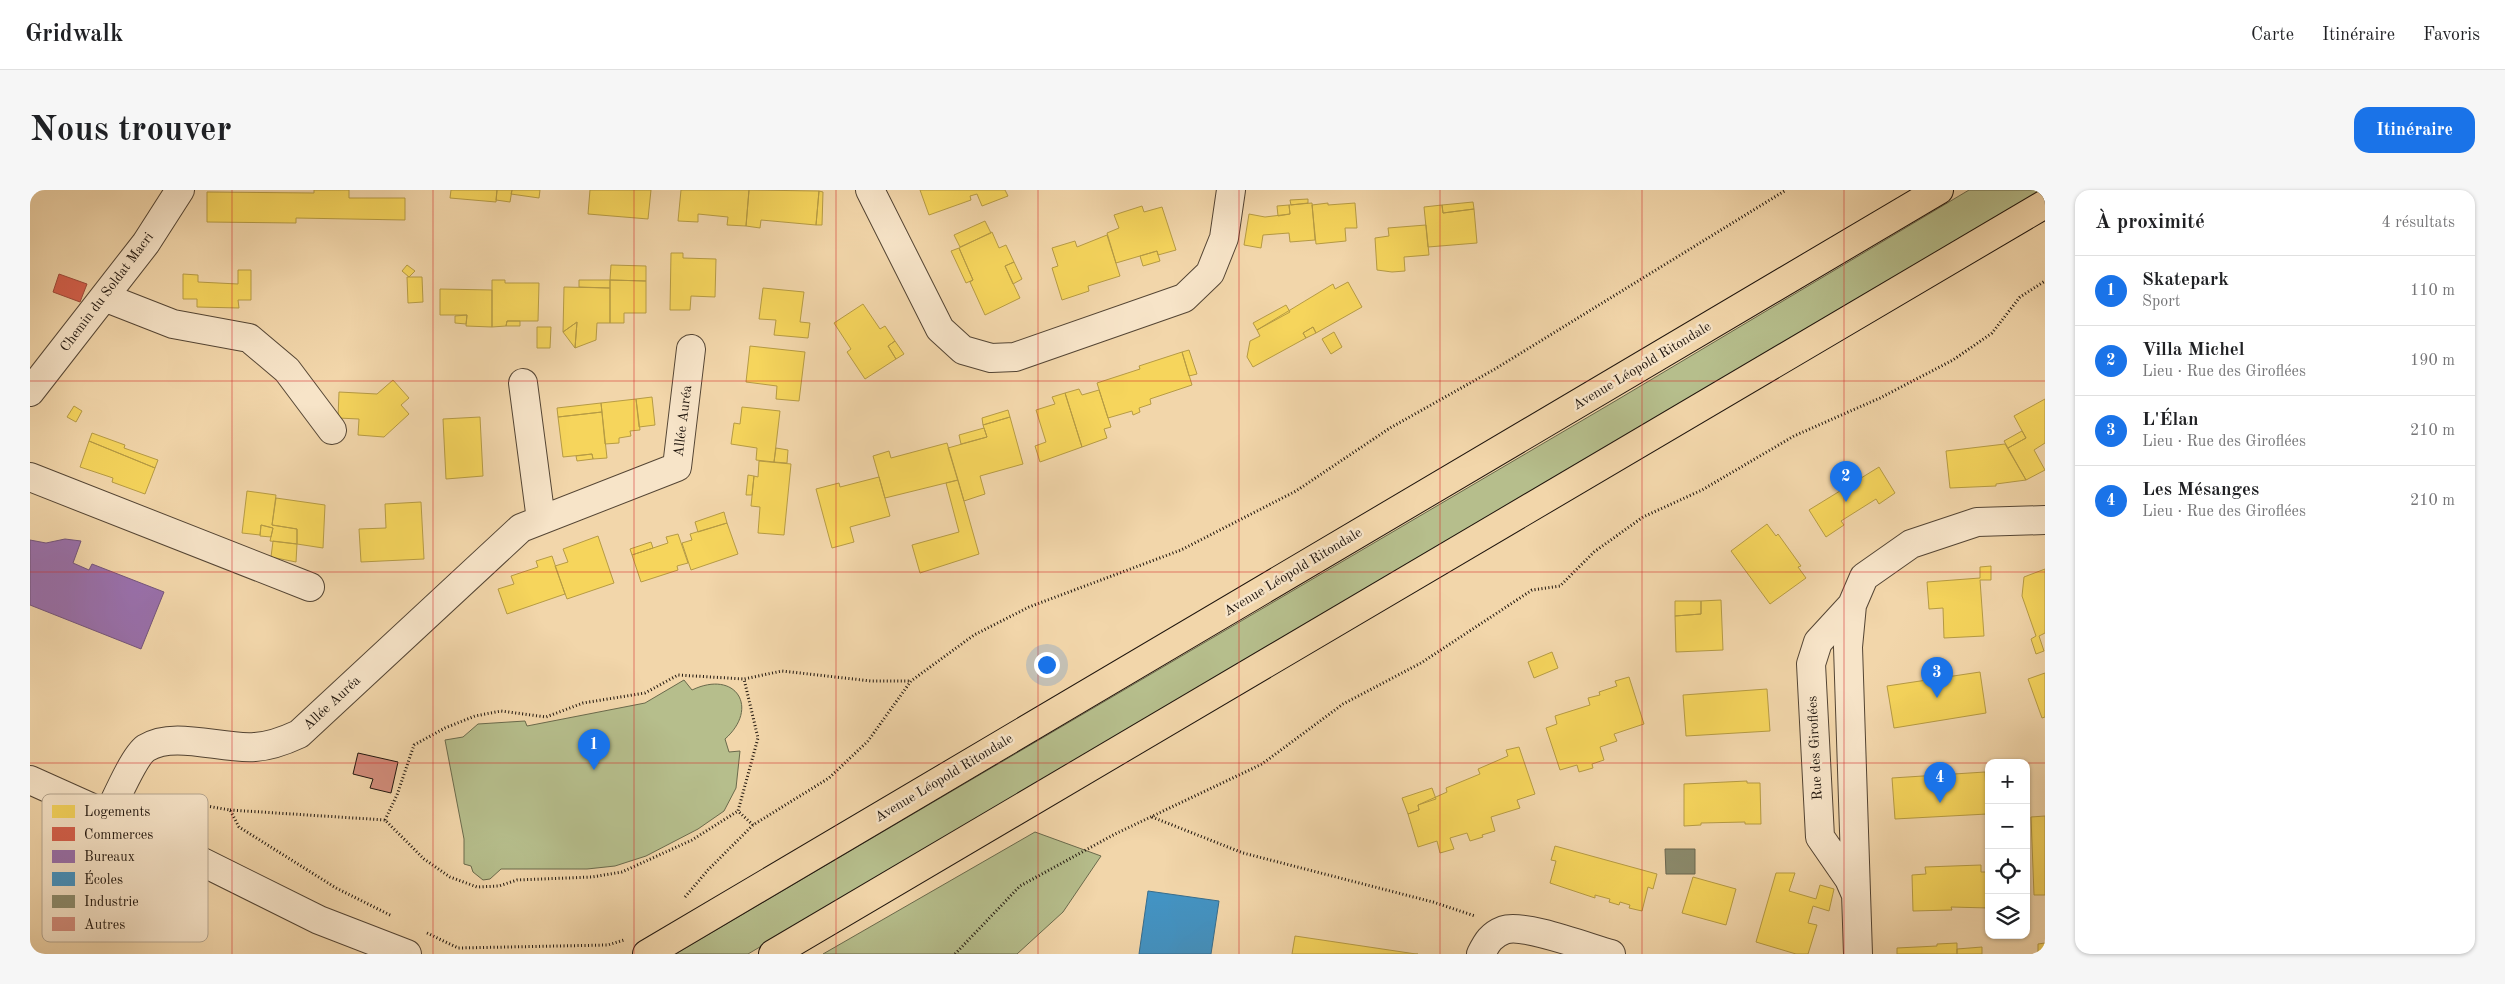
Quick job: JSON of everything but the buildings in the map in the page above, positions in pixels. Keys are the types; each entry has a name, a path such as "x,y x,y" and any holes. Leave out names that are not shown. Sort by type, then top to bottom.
{"highway":[{"name":"Avenue Léopold Ritondale","path":"637,946 1939,190"},
{"path":"773,954 2045,204"}],"street":[{"name":"Chemin du Soldat Macri","path":"30,392 146,243 180,190"},
{"path":"870,190 940,329 963,350 991,358 1015,358 1184,298 1210,273 1224,238 1232,190"},
{"path":"104,297 173,324 249,338 287,370 332,430"},
{"name":"Allée Auréa","path":"118,794 137,758 146,748 173,741 254,748 277,744 299,734 521,528 677,466 691,349"},
{"path":"523,383 541,520"},
{"path":"30,477 310,587"},
{"name":"Rue des Giroflées","path":"1856,895 1849,879 1820,837 1811,664 1818,642 1852,604 1864,577 1911,544 1977,522 2045,520"},
{"name":"Rue des Giroflées","path":"1852,604 1848,647 1858,954"},
{"path":"30,780 62,794"},
{"path":"208,864 319,920 407,954"},
{"path":"319,920 365,954"},
{"path":"1481,954 1488,938 1506,929 1526,929 1610,954"}],"path":[{"path":"683,899 708,870 753,825 829,778 868,741 911,681 974,635 1029,607 1181,550 1296,491 1390,428 1495,369 1786,190"},
{"path":"955,954 1020,886 1151,817 1262,764 1343,704 1421,663 1532,590 1560,586 1594,552 1643,517 1702,490 1794,436 1880,398 1953,360 1992,332 2020,297 2045,282"},
{"path":"385,820 397,795 414,745 475,716 501,711 546,717 583,703 645,692 678,675 744,679 782,671 871,681 911,681"},
{"path":"208,806 230,810 385,820 424,859 450,877 477,887 499,886 517,880 592,877 622,872 692,840 738,811 758,738 744,679"},
{"path":"230,810 239,827 336,888 396,918"},
{"path":"738,811 753,825"},
{"path":"1151,817 1243,853 1466,912"},
{"path":"423,931 458,948 637,946"}],"green space":[{"path":"1969,190 2042,190 748,954 675,954 1617,400"},
{"path":"684,680 692,690 707,685 721,684 731,688 738,695 742,704 741,715 735,727 725,739 729,752 740,751 736,788 724,811 698,829 646,856 615,866 587,869 501,869 490,879 483,880 473,872 471,866 464,864 464,839 445,740 463,737 478,724 525,721 527,726 645,703"},
{"path":"1035,832 1101,856 1063,912 1017,954 823,954"}],"place":[{"name":"Villa Michel","path":"1846,502"},
{"name":"L'Élan","path":"1937,698"},
{"name":"Skatepark","path":"594,770"},
{"name":"Les Mésanges","path":"1940,803"}]}
